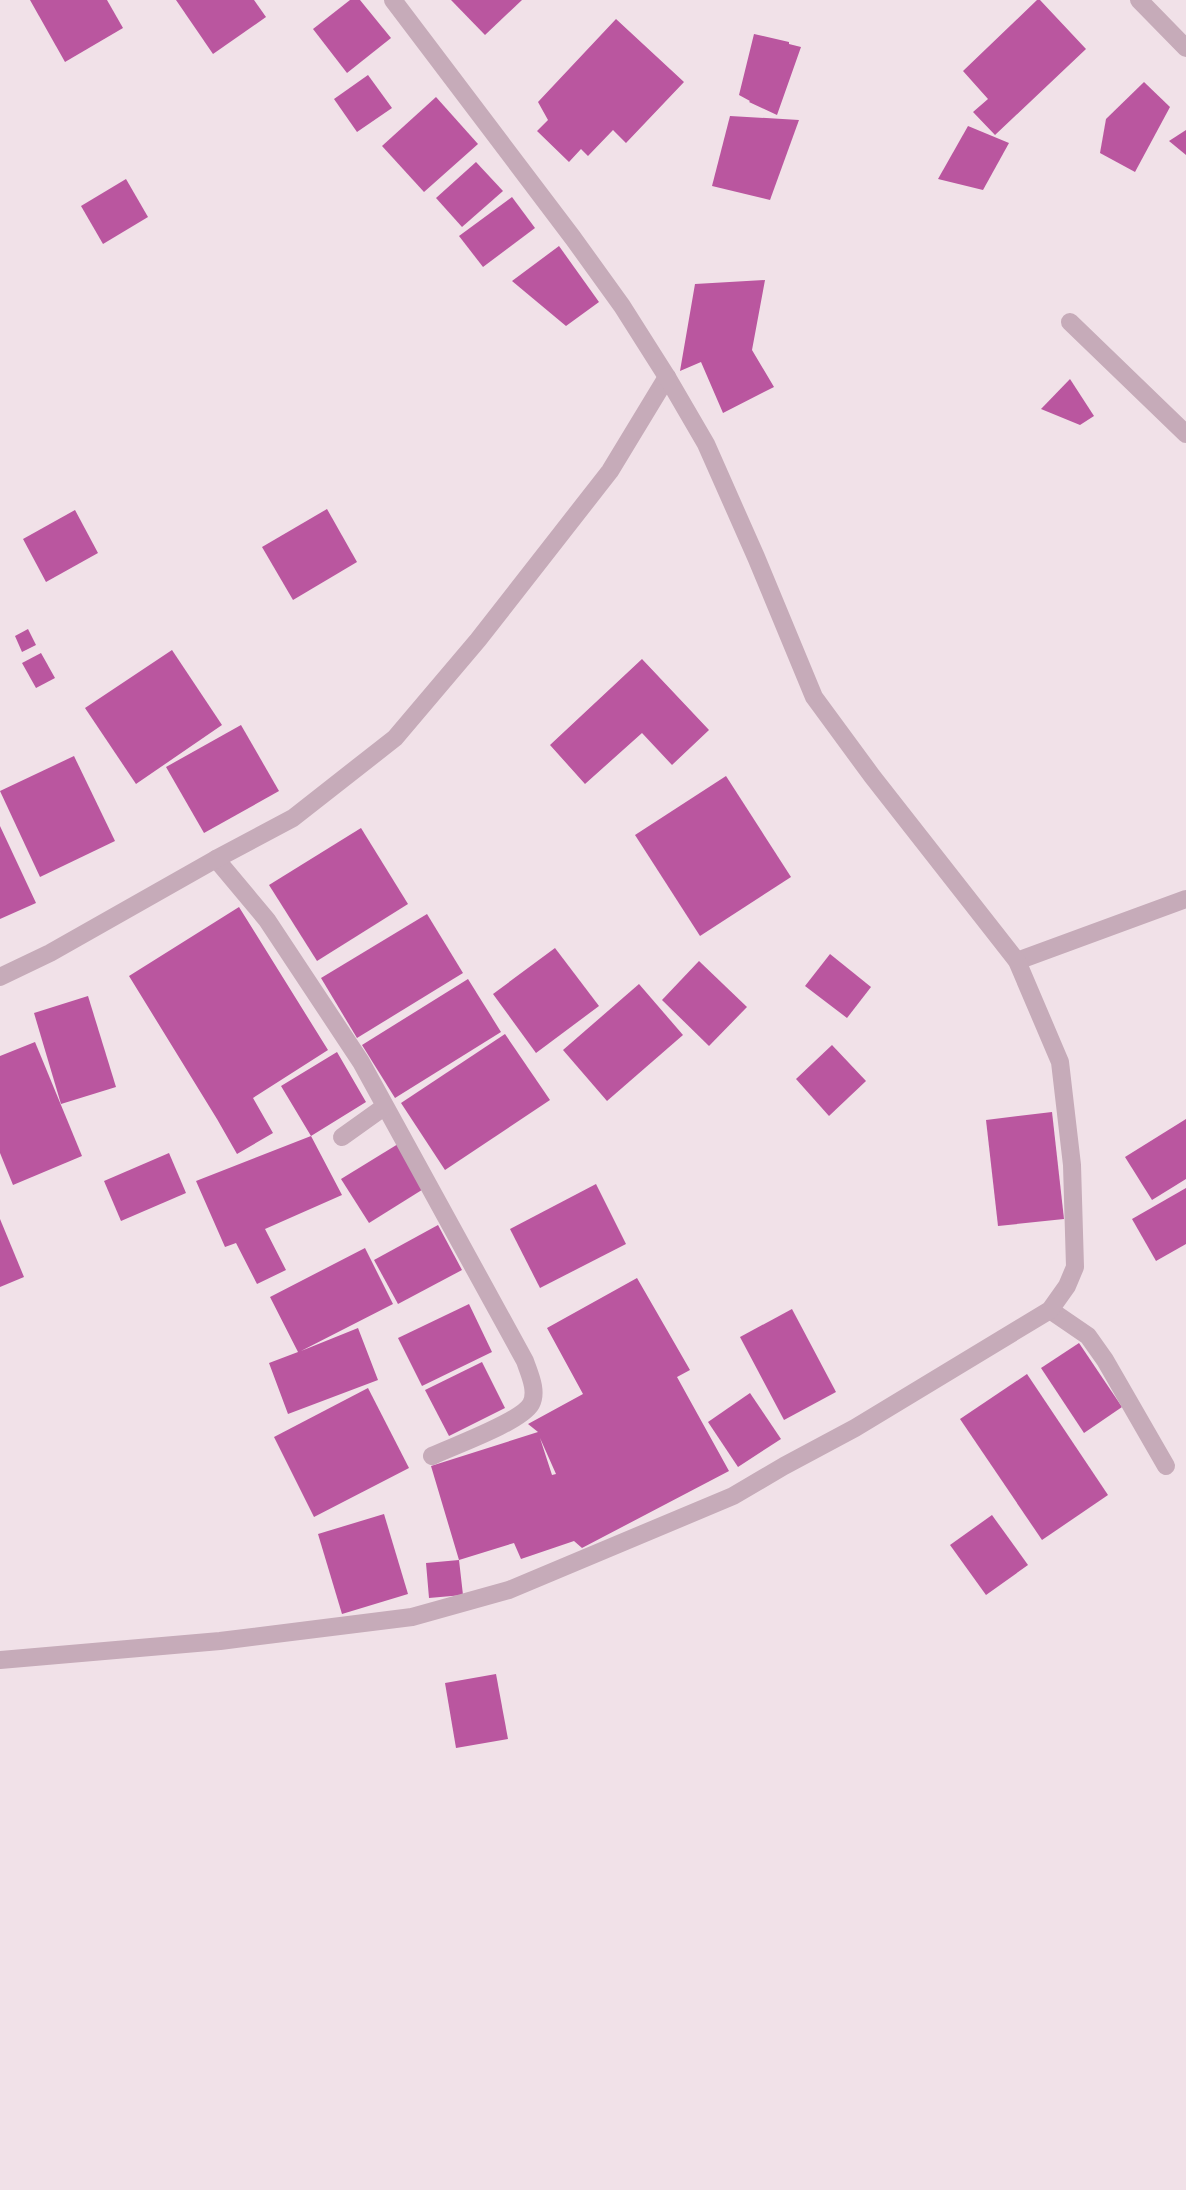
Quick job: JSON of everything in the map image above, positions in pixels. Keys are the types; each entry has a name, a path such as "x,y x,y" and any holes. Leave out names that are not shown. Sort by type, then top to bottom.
{"street":[{"path":"0,1660 220,1641 412,1617 509,1590 733,1496 855,1428 1050,1310 1067,1286 1075,1267 1072,1166 1060,1062 1017,961 872,776 814,697 706,444 667,377 614,295 393,0"},
{"path":"1139,0 1186,48"},
{"path":"1070,322 1186,435"},
{"path":"0,977 50,953 293,818 394,738 478,640 603,481 667,377"},
{"path":"216,859 267,920 361,1062 525,1361 534,1394 531,1404 519,1417 432,1456"},
{"path":"1017,961 1186,899"},
{"path":"342,1137 384,1107"},
{"path":"1050,1310 1088,1336 1105,1360 1166,1466"}],"building":[{"path":"30,0 107,0 123,28 65,62"},
{"path":"176,0 254,0 266,17 213,54"},
{"path":"350,0 360,0 391,38 347,73 313,29"},
{"path":"451,0 522,0 485,35"},
{"path":"1040,0 1086,49 995,135 973,112 988,99 963,71"},
{"path":"616,19 684,82 626,143 613,130 588,156 581,149 569,162 537,131 548,120 538,102"},
{"path":"754,34 801,47 777,115 739,95"},
{"path":"368,75 392,108 357,132 334,99"},
{"path":"1144,82 1170,107 1135,172 1100,153 1106,119"},
{"path":"436,97 478,144 424,192 382,146"},
{"path":"730,116 799,120 770,200 712,186"},
{"path":"968,126 1009,143 983,190 938,179"},
{"path":"1186,130 1186,155 1169,141"},
{"path":"476,162 503,191 462,227 436,198"},
{"path":"126,179 148,217 103,244 81,206"},
{"path":"512,197 535,228 483,267 459,236"},
{"path":"559,246 599,302 566,326 512,281"},
{"path":"765,280 752,350 774,387 723,413 701,362 680,371 695,284"},
{"path":"1070,379 1094,416 1080,425 1041,409"},
{"path":"327,509 357,562 293,600 262,547"},
{"path":"75,510 98,553 46,582 23,539"},
{"path":"28,629 36,645 22,652 15,636"},
{"path":"172,650 222,725 136,784 85,708"},
{"path":"41,653 55,678 36,688 22,663"},
{"path":"642,659 709,730 672,765 642,733 585,784 550,745"},
{"path":"241,725 279,791 204,833 166,767"},
{"path":"74,756 115,841 40,877 0,791"},
{"path":"726,776 791,877 700,936 635,835"},
{"path":"0,826 36,903 0,919"},
{"path":"361,828 408,904 317,961 269,885"},
{"path":"239,907 328,1050 253,1098 273,1133 237,1154 129,976"},
{"path":"427,914 463,973 357,1038 321,978"},
{"path":"555,948 599,1006 536,1053 493,994"},
{"path":"830,954 871,987 847,1018 805,986"},
{"path":"699,961 747,1007 709,1046 662,1000"},
{"path":"468,979 501,1032 395,1098 362,1045"},
{"path":"639,984 683,1035 607,1101 563,1050"},
{"path":"88,996 116,1087 61,1104 34,1013"},
{"path":"505,1034 550,1100 445,1170 401,1103"},
{"path":"35,1042 82,1156 13,1185 0,1153 0,1056"},
{"path":"832,1045 866,1081 829,1116 796,1079"},
{"path":"337,1052 366,1102 311,1136 281,1086"},
{"path":"1052,1112 1064,1219 998,1226 986,1120"},
{"path":"1186,1119 1186,1179 1152,1200 1125,1157"},
{"path":"311,1136 342,1195 265,1229 286,1270 257,1284 236,1243 225,1247 196,1181"},
{"path":"398,1144 425,1188 369,1223 341,1179"},
{"path":"169,1153 186,1193 121,1221 104,1181"},
{"path":"596,1184 626,1244 540,1288 510,1229"},
{"path":"1186,1188 1186,1244 1156,1261 1132,1219"},
{"path":"0,1219 24,1277 0,1287"},
{"path":"438,1225 462,1270 398,1304 374,1260"},
{"path":"365,1248 393,1304 301,1351 358,1328 378,1380 288,1414 269,1363 298,1352 270,1297"},
{"path":"637,1278 690,1370 677,1377 729,1471 582,1548 574,1541 521,1559 514,1543 459,1560 431,1466 538,1432 528,1424 583,1394 547,1328","holes":["540,1438 556,1474 552,1475"]},
{"path":"469,1304 492,1352 422,1386 398,1338"},
{"path":"792,1309 836,1392 784,1420 740,1337"},
{"path":"1079,1343 1122,1407 1084,1433 1041,1368"},
{"path":"482,1362 505,1408 449,1436 425,1390"},
{"path":"1027,1374 1108,1495 1042,1540 960,1419"},
{"path":"368,1388 409,1468 314,1517 274,1437"},
{"path":"750,1393 781,1439 738,1467 708,1422"},
{"path":"384,1514 408,1594 342,1614 318,1534"},
{"path":"992,1515 1028,1565 986,1595 950,1545"},
{"path":"459,1560 463,1595 429,1598 426,1563"},
{"path":"496,1674 508,1739 456,1748 445,1683"}]}
